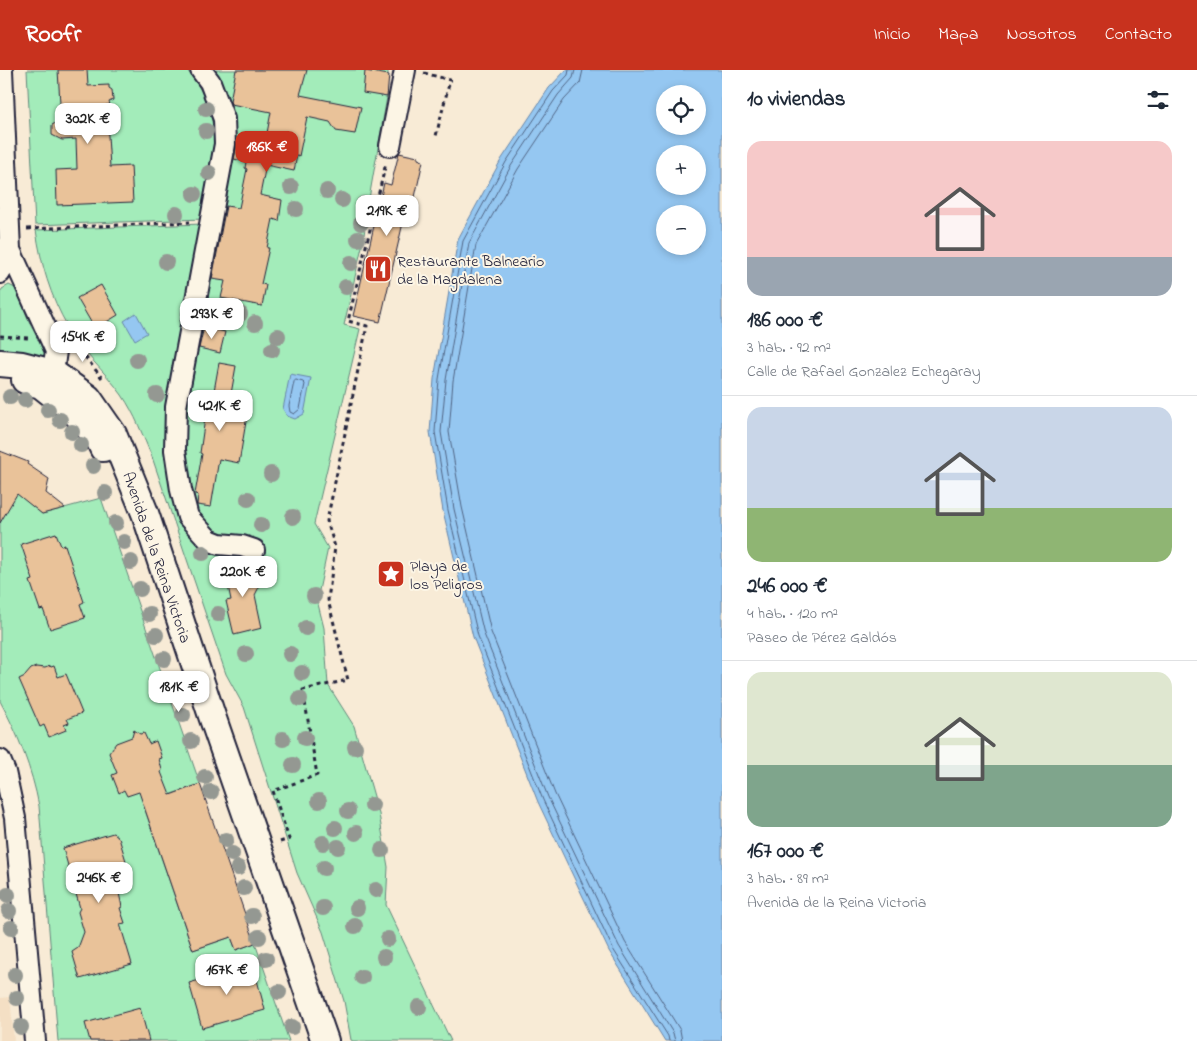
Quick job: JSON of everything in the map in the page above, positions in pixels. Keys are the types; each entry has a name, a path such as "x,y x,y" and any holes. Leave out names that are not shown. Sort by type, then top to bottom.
{"main road":[{"name":"Avenida de la Reina Victoria","path":"0,363 50,370 88,398 112,434 145,513 209,706 325,1041"},
{"name":"Avenida de la Reina Victoria","path":"0,377 20,378 50,370"},
{"name":"Avenida de la Reina Victoria","path":"50,370 74,411 98,439 137,523 314,1041"}],"street":[{"path":"2,70 2,145 10,250 23,280 50,370"},
{"path":"201,70 210,82 224,119 225,144 176,407 175,450 181,490 188,517 209,540 219,544 242,546 254,550"},
{"path":"390,146 405,70"},
{"path":"10,250 0,274 23,280"},
{"path":"0,760 5,772 8,818 35,1041"}],"path":[{"path":"436,136 450,80 437,77"},
{"path":"277,843 290,839 273,791 317,775 303,690 348,680 328,600 336,547 327,521 367,326 348,321 390,146"},
{"path":"9,230 211,222"}],"shaded area":[{"path":"10,997 14,1041 0,1041 0,998"}],"green space":[{"path":"27,70 187,70 208,106 212,123 214,160 204,219 35,225"},
{"path":"211,70 387,70 388,72 387,97 363,242 344,325 360,329 314,524 328,548 317,600 324,628 328,685 354,726 379,814 388,867 386,905 451,1041 351,1040 344,1001 323,932 297,873 244,707 226,674 152,457 127,402 80,345 68,327 51,292 41,255 36,230 203,224 230,163"},
{"path":"9,285 15,288 18,294 31,326 46,352 46,359 0,354 0,293 2,289"},
{"path":"17,494 30,501 29,503 42,514 101,498 200,784 143,804 193,950 231,937 236,950 255,943 289,1041 58,1041 39,806 24,752 0,701 0,504"}],"water":[{"path":"566,70 722,70 722,1041 665,1041 609,951 538,802 473,637 443,511 430,432 434,379 458,239 501,160 549,88"},
{"path":"136,313 147,333 135,340 124,321"},
{"path":"290,374 311,378 304,414 295,419 287,416 283,409"}],"building":[{"path":"58,70 87,70 88,86 109,85 109,88 112,90 113,100 109,102 110,105 106,105 110,167 131,166 133,202 57,205 56,170 77,169 76,139 62,140 52,135 52,125 61,120"},
{"path":"236,70 307,70 300,95 361,107 355,134 336,131 330,122 307,117 294,171 266,165 260,195 282,200 279,221 273,219 267,248 269,248 261,284 266,285 262,306 221,298 225,281 212,279 226,206 239,208 247,169 245,168 246,162 234,159 237,144 264,149 271,112 231,104"},
{"path":"365,71 389,75 387,97 363,93"},
{"name":"Restaurante Balneario de la Magdalena","path":"399,153 418,157 418,159 423,161 411,215 405,214 380,322 353,316 384,183 391,185"},
{"path":"101,285 118,315 95,329 77,298"},
{"path":"204,327 225,332 220,353 199,348"},
{"path":"219,363 236,366 231,394 236,395 235,402 249,404 239,463 219,459 211,507 197,505 198,495 195,494 202,454 200,453 205,418 201,417 205,390 214,391"},
{"path":"0,451 28,462 27,464 49,479 46,493 65,508 42,514 17,494 0,523"},
{"path":"56,533 61,546 65,545 84,602 80,604 85,618 50,629 43,609 40,610 30,581 33,580 21,544"},
{"path":"253,562 259,587 255,595 262,628 234,635 226,601 231,600 224,567"},
{"path":"54,666 58,677 66,674 82,713 67,719 69,723 64,725 66,730 49,737 44,725 40,727 19,679 25,676 31,669"},
{"path":"134,730 140,734 144,733 149,744 156,741 162,758 159,759 161,772 170,795 200,784 255,943 236,950 231,937 193,950 139,792 127,796 124,790 119,793 112,775 117,773 109,753 116,743 132,737"},
{"path":"113,833 119,838 126,861 118,863 126,891 119,893 122,907 120,908 125,923 120,924 132,964 80,979 72,952 78,948 84,932 78,912 80,908 63,848"},
{"path":"253,965 265,1010 202,1028 189,983"},
{"path":"140,1008 149,1041 90,1041 85,1023"}],"place":[{"name":"Restaurante Balneario de la Magdalena","path":"378,269"},
{"name":"Playa de los Peligros","path":"391,574"}]}
